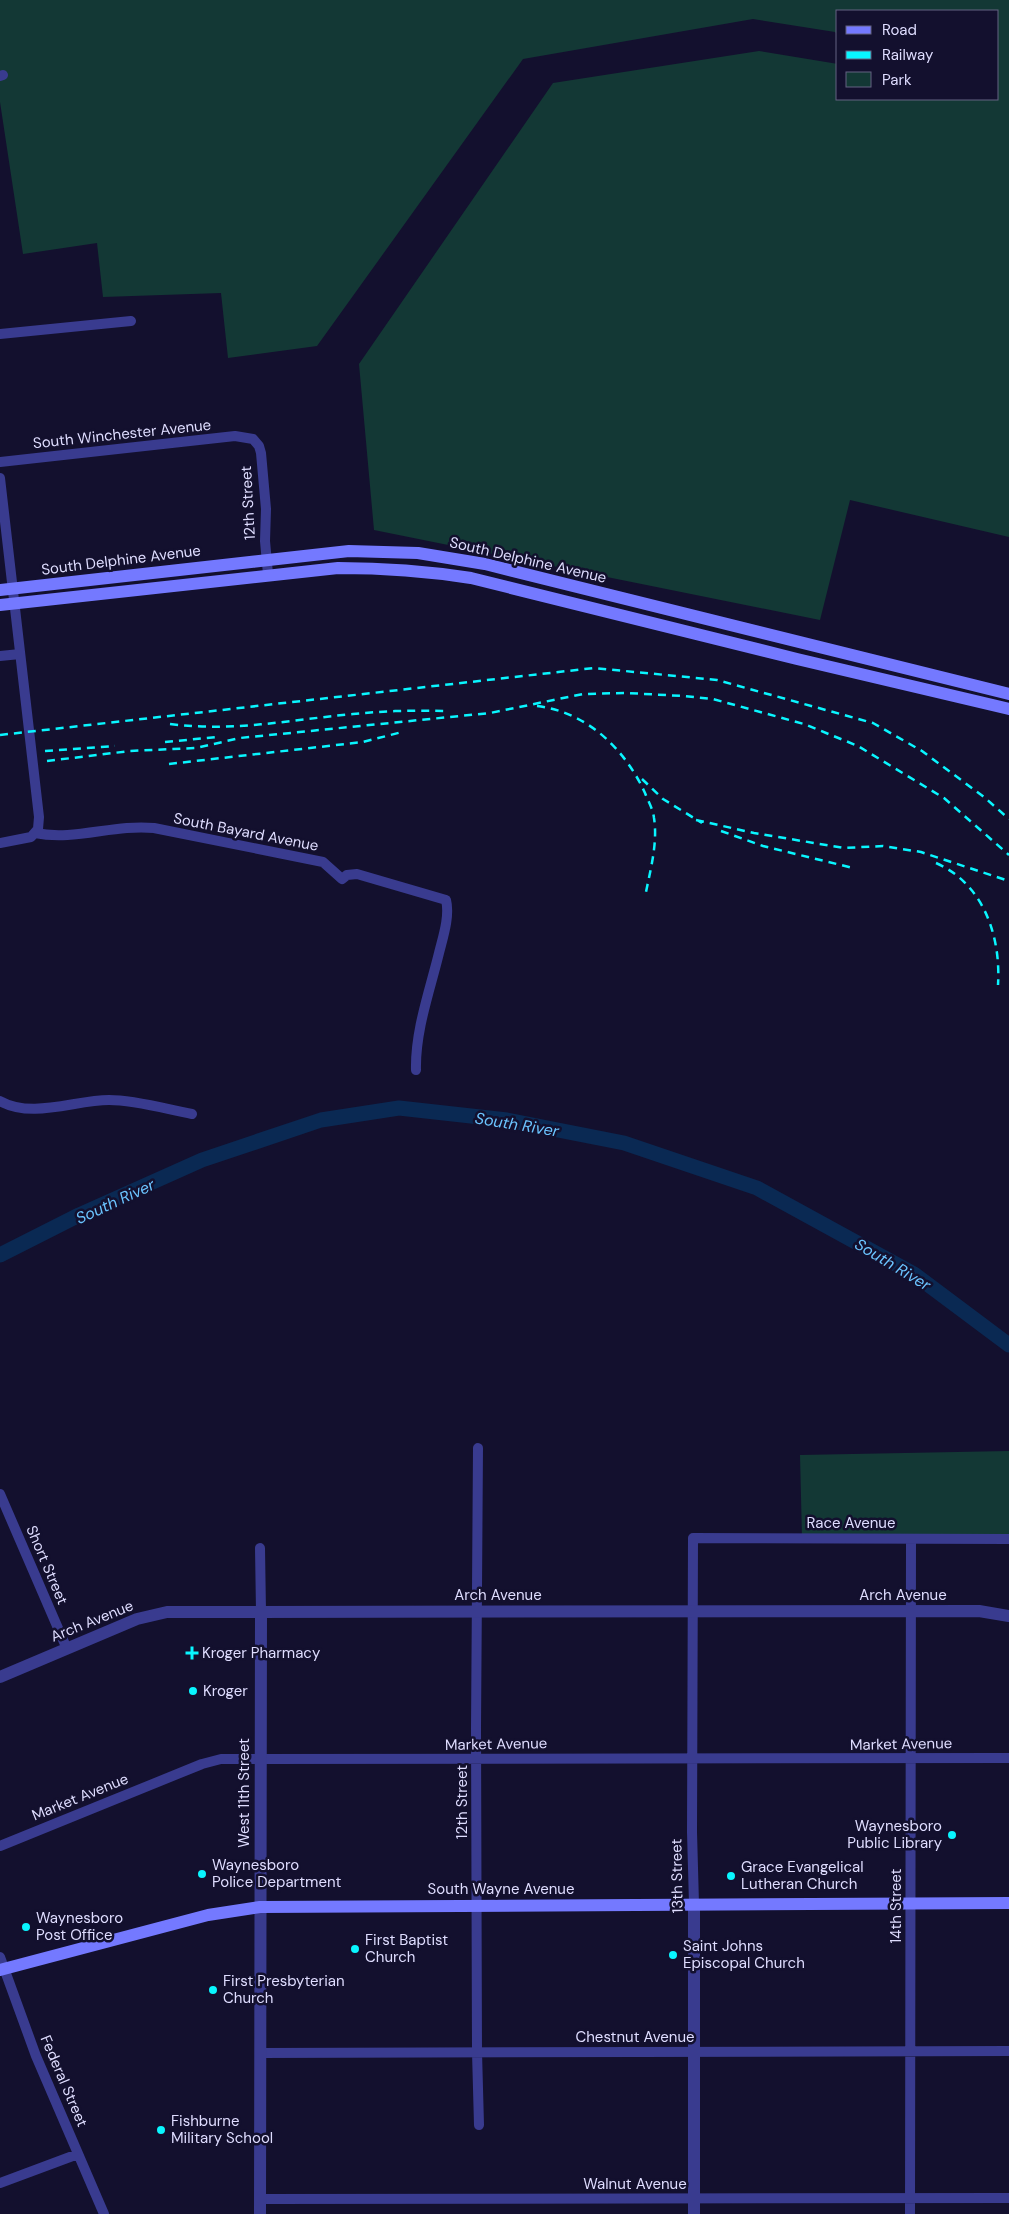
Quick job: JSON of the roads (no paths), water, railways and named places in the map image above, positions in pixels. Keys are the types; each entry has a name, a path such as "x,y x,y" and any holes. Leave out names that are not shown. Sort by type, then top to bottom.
{"main road":[{"name":"South Delphine Avenue","path":"6,590 349,551 418,553 485,564 1009,694"},
{"name":"South Delphine Avenue","path":"0,605 268,574 338,568 390,568 471,578 797,659 1009,709"},
{"name":"South Wayne Avenue","path":"2,1965 208,1915 260,1907 1009,1903"}],"street":[{"path":"0,334 131,322"},
{"name":"South Winchester Avenue","path":"0,462 235,436 248,437"},
{"name":"12th Street","path":"248,437 256,441 261,453 266,509 266,559 268,574"},
{"path":"0,478 6,590 15,604 38,810 38,829 35,833"},
{"path":"0,656 20,654"},
{"name":"South Bayard Avenue","path":"0,843 26,840 35,833 62,837 138,828 154,828 323,862 342,879 347,875 357,874 446,900 447,916 444,936 422,1022 416,1070"},
{"path":"0,1100 11,1106 27,1109 110,1100 192,1114"},
{"name":"12th Street","path":"478,1448 476,1759 479,2125"},
{"name":"Short Street","path":"1,1497 67,1649"},
{"name":"Race Avenue","path":"693,1538 1009,1539"},
{"name":"13th Street","path":"693,1538 694,2214"},
{"name":"14th Street","path":"910,2214 911,1539"},
{"path":"260,1548 260,1612"},
{"name":"Arch Avenue","path":"0,1677 150,1615 167,1612 978,1611 1009,1616"},
{"name":"West 11th Street","path":"260,1612 260,2214"},
{"name":"Market Avenue","path":"0,1846 202,1764 221,1759 1009,1758"},
{"name":"Federal Street","path":"2,1965 36,2056 104,2214"},
{"name":"Chestnut Avenue","path":"260,2053 1009,2051"},
{"path":"0,2183 78,2154"},
{"name":"Walnut Avenue","path":"260,2200 1009,2198"}],"waterway":[{"name":"South River","path":"0,1255 79,1215 202,1160 321,1120 399,1108 507,1120 624,1143 757,1188 914,1274 1009,1345"}],"railway":[{"path":"0,735 594,668 717,680 873,723 922,751 984,797 1009,819"},
{"path":"47,761 130,751 196,748 240,738 490,713 583,694 626,693 684,696 713,699 804,724 858,746 944,798 1009,855"},
{"path":"537,706 572,716 588,725 615,748 637,777 652,808 655,828 653,858 645,897"},
{"path":"170,724 217,727 240,726 376,712 444,711"},
{"path":"169,764 363,742 402,732"},
{"path":"165,742 217,737"},
{"path":"45,751 115,746"},
{"path":"642,779 663,799 702,823"},
{"path":"696,820 754,833 844,848 883,846 921,852 1009,881"},
{"path":"721,831 763,846 853,868"},
{"path":"936,863 953,872 978,898 992,931 996,949 998,985"}],"place":[{"name":"Kroger Pharmacy","path":"192,1653"},
{"name":"Kroger","path":"193,1691"},
{"name":"Waynesboro Public Library","path":"952,1835"},
{"name":"Waynesboro Police Department","path":"202,1874"},
{"name":"Grace Evangelical Lutheran Church","path":"731,1876"},
{"name":"Waynesboro Post Office","path":"26,1927"},
{"name":"First Baptist Church","path":"355,1949"},
{"name":"Saint Johns Episcopal Church","path":"673,1955"},
{"name":"First Presbyterian Church","path":"213,1990"},
{"name":"Fishburne Military School","path":"161,2130"}]}
